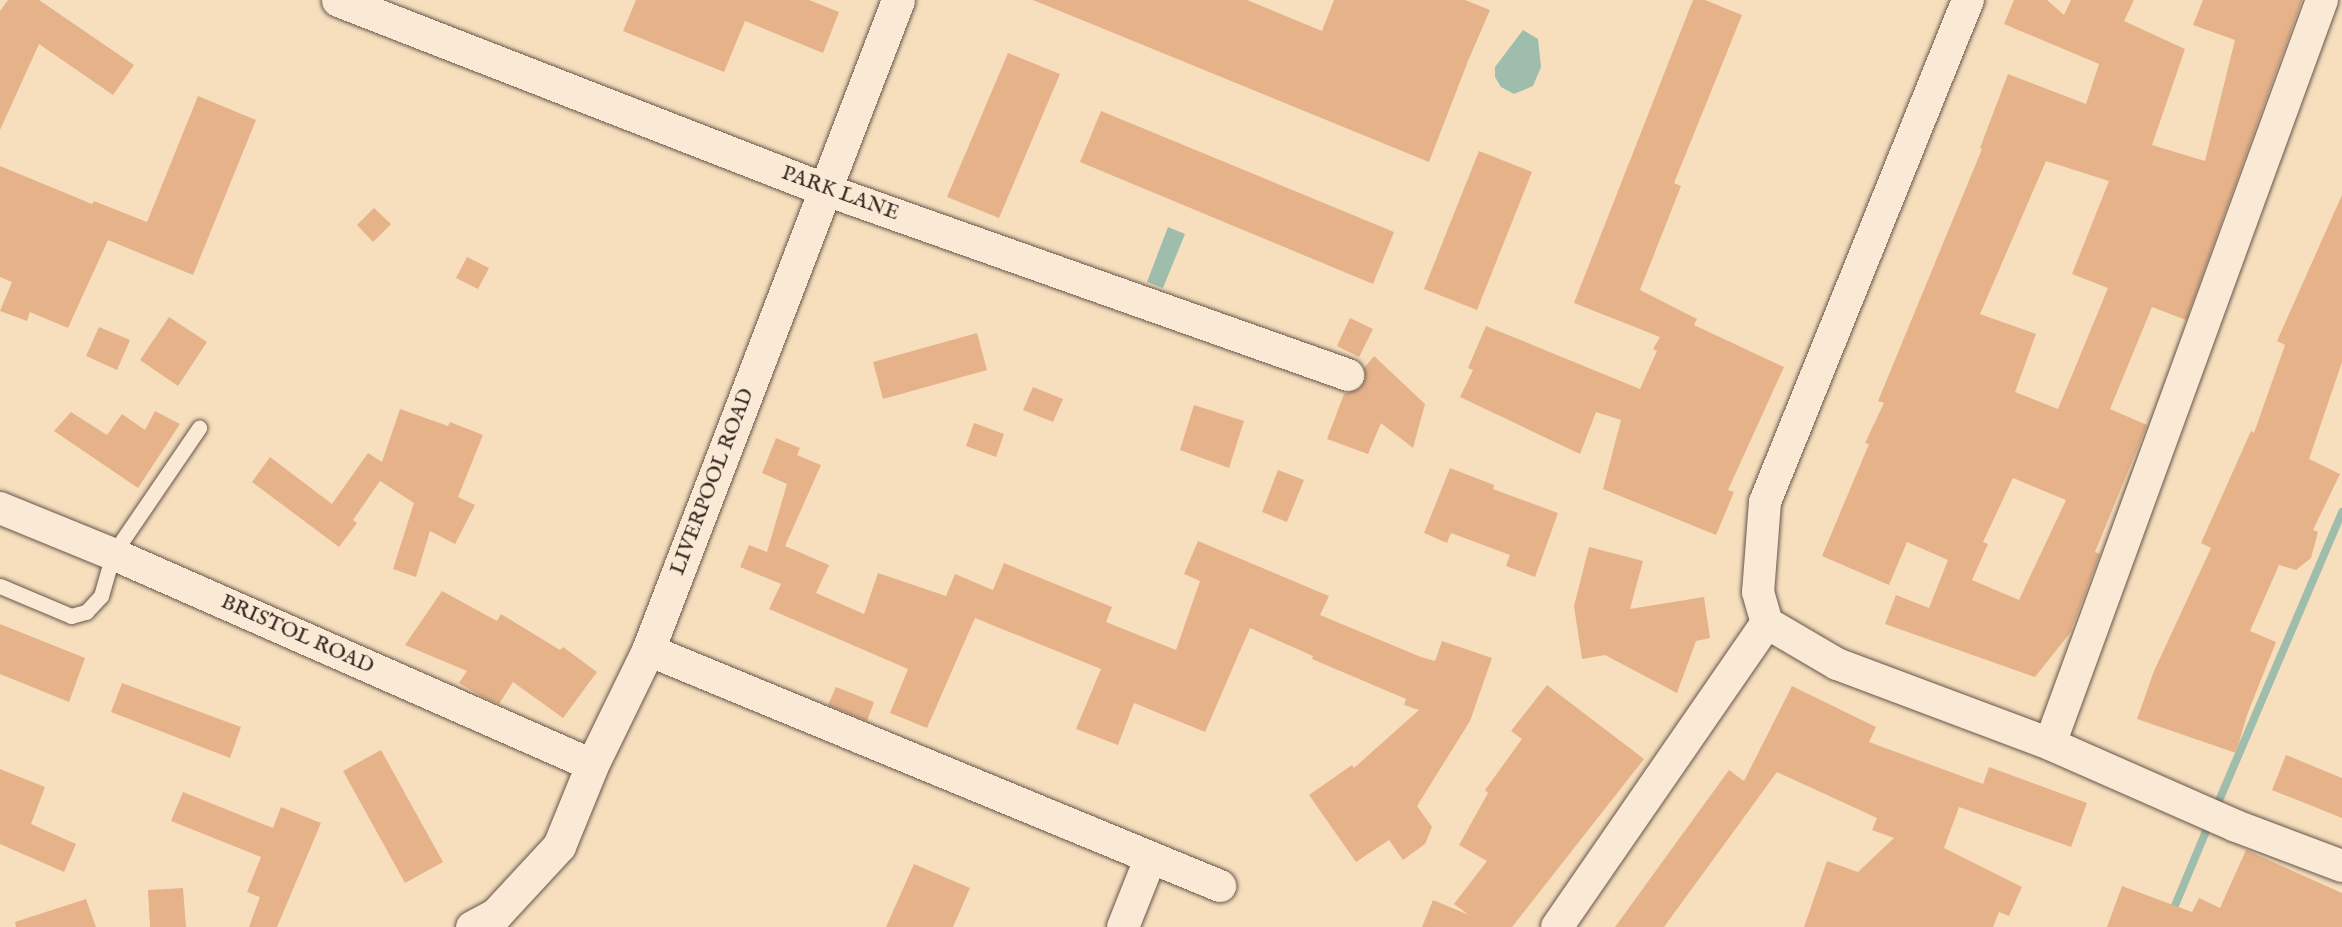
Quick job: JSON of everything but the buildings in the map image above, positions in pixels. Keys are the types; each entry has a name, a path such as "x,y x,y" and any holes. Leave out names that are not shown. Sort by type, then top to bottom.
{"main road":[{"name":"PARK LANE","path":"338,0 826,190"},
{"name":"LIVERPOOL ROAD","path":"472,927 496,914 559,846 592,765 648,650 898,0"}],"street":[{"path":"1968,0 1765,502 1758,592 1767,623 1837,664 2050,744 2236,826 2342,866"},
{"path":"2050,744 2322,0"},
{"name":"PARK LANE","path":"826,190 1348,375"},
{"name":"BRISTOL ROAD","path":"0,508 113,554 592,765"},
{"path":"1557,927 1767,623"},
{"path":"648,650 1220,886"},
{"path":"1123,927 1150,859"}],"lane":[{"path":"0,586 70,616 86,612 101,596 113,554 199,428"}],"shaded area":[{"path":"1523,30 1538,39 1541,67 1533,86 1514,94 1501,87 1495,77 1495,67"},
{"path":"1168,227 1185,234 1163,288 1147,282"}],"waterway":[{"path":"2215,810 2342,512"},
{"path":"2166,927 2210,822"}]}
